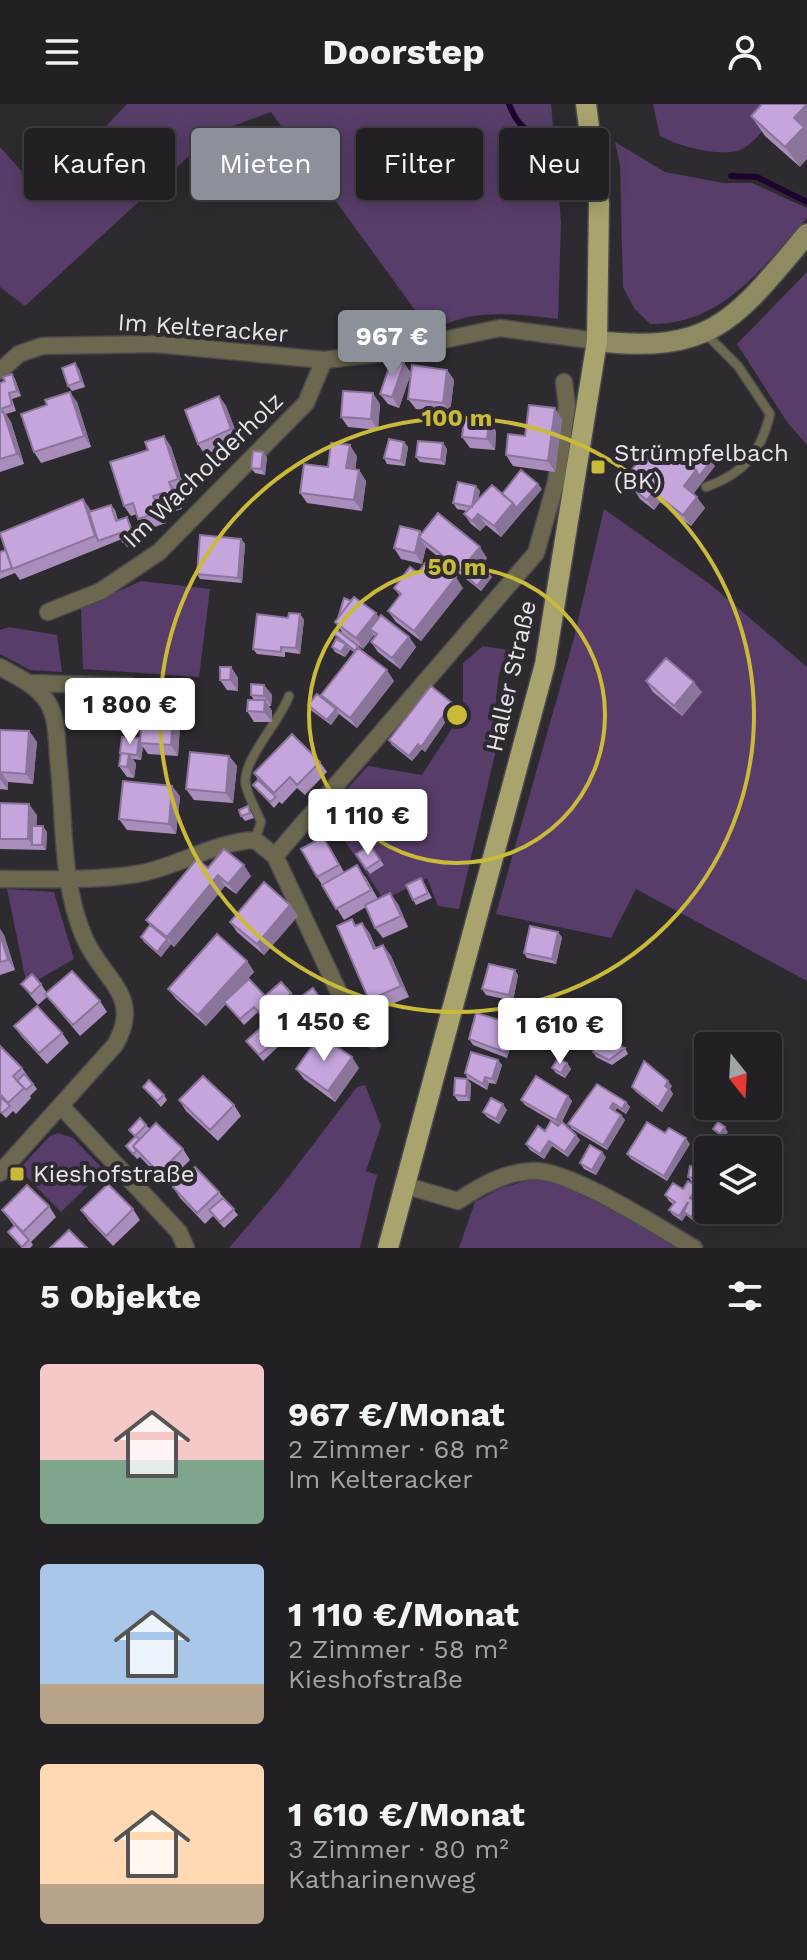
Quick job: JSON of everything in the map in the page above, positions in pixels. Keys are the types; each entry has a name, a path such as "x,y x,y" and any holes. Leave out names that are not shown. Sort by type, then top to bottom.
{"main road":[{"name":"Haller Straße","path":"388,1248 545,664 597,341 599,203 586,104"}],"street":[{"path":"597,341 669,345 705,333 728,319 759,292 807,234"},
{"name":"Im Kelteracker","path":"0,371 19,354 42,346 155,344 324,360 377,354 500,328 597,341"},
{"name":"Im Wacholderholz","path":"48,612 101,591 159,552 306,403 324,360"},
{"path":"275,856 536,553 556,482 567,406 564,382"},
{"path":"0,667 30,683 51,708 68,807 66,879 75,914 89,948 119,991 128,1012 115,1045 0,1173"},
{"path":"30,683 130,686"},
{"path":"0,879 66,879 137,873 187,860 228,841 255,840 275,856 348,1012 373,1040"},
{"path":"61,1106 179,1232 186,1248"},
{"path":"404,1185 442,1203 458,1201 503,1176 535,1170 592,1189 694,1248"}],"lane":[{"path":"705,333 738,366 770,414 763,443 731,478 706,487"},
{"path":"255,840 261,822 245,784 247,766 282,715 289,696"}],"shaded area":[{"path":"127,104 551,104 553,128 499,128 499,200 559,200 558,319 492,314 460,319 431,332 335,200 340,200 340,128 283,128 271,112 228,128 191,128 191,154 175,169 175,128 104,128"},
{"path":"653,104 769,104 775,116 758,136 737,151 708,151 660,136"},
{"path":"615,142 665,172 723,183 752,183 807,208 807,218 757,273 720,304 676,322 650,324 634,308 623,287 620,166"},
{"path":"0,147 24,174 24,200 141,200 25,306 0,287"},
{"path":"807,272 807,445 787,422 737,344"},
{"path":"604,509 711,585 807,667 807,981 636,889 611,938 496,914 574,638"},
{"path":"141,581 210,589 199,677 83,669 81,608"},
{"path":"9,627 57,635 62,672 30,670 0,654 0,630"},
{"path":"483,646 508,650 499,674 496,698 495,754 459,909 438,906 427,878 384,900 326,812 368,766 422,775 463,711 463,663"},
{"path":"7,889 54,892 74,959 27,986"},
{"path":"365,1085 381,1126 366,1171 377,1175 360,1248 229,1248 280,1188 357,1087"},
{"path":"58,1133 73,1138 104,1170 61,1212 19,1169 50,1136"},
{"path":"537,1178 556,1179 683,1248 459,1248 475,1202 501,1188"}],"building":[{"path":"762,104 807,104 794,118 804,127 785,147 751,116"},
{"path":"392,359 404,363 392,397 380,394"},
{"path":"75,363 81,381 68,386 62,368"},
{"path":"412,365 447,370 443,403 408,399"},
{"path":"12,374 17,391 9,393 12,405 0,409 0,383 5,381 3,377"},
{"path":"343,391 373,393 371,419 341,417"},
{"path":"70,392 84,436 34,452 21,414 47,405 45,400"},
{"path":"219,396 231,429 198,444 185,410"},
{"path":"529,405 555,408 548,461 506,455 508,434 525,436"},
{"path":"3,411 17,454 0,459 0,412"},
{"path":"464,419 489,421 487,439 462,437"},
{"path":"164,436 178,479 169,482 175,498 164,502 162,493 153,496 159,512 138,519 133,503 124,506 110,462 148,450 145,442"},
{"path":"389,439 404,442 401,461 384,458"},
{"path":"418,441 443,443 441,460 416,457"},
{"path":"331,443 350,445 346,468 359,470 354,500 300,493 304,464 328,467"},
{"path":"661,444 696,470 684,486 697,497 683,515 653,492 647,500 633,489 636,484 626,477 648,449 653,453"},
{"path":"697,450 711,461 699,476 686,463"},
{"path":"253,451 263,452 261,469 251,468"},
{"path":"521,470 538,484 516,508 502,494"},
{"path":"458,482 476,486 472,507 453,503"},
{"path":"492,485 513,503 494,526 478,514 472,521 464,514"},
{"path":"83,499 95,536 12,569 0,533"},
{"path":"111,505 116,521 127,517 134,538 123,542 120,533 98,541 89,512"},
{"path":"438,513 480,547 461,570 419,537"},
{"path":"400,526 420,531 415,553 394,548"},
{"path":"200,535 241,539 238,578 197,574"},
{"path":"6,550 12,568 0,572 0,552"},
{"path":"476,562 488,572 477,586 465,575"},
{"path":"425,563 438,574 443,568 456,577 414,631 388,611 401,594 394,588 410,567 418,573"},
{"path":"354,597 376,613 356,638 335,622"},
{"path":"344,598 351,601 338,618"},
{"path":"289,613 300,614 296,648 281,647 281,652 253,649 257,614 288,618"},
{"path":"381,615 409,637 392,658 371,642 377,634 370,629"},
{"path":"336,629 358,646 355,651 333,633"},
{"path":"336,639 346,644 341,652 332,647"},
{"path":"358,648 387,670 350,718 321,695"},
{"path":"666,658 694,682 674,706 646,681"},
{"path":"220,667 231,667 230,680 220,680"},
{"path":"251,684 264,685 264,696 251,695"},
{"path":"431,686 452,703 421,747 418,744 409,756 389,740"},
{"path":"317,694 336,709 327,720 308,705"},
{"path":"248,700 265,700 264,712 247,711"},
{"path":"142,712 173,714 171,745 140,743"},
{"path":"0,730 29,731 26,774 1,772 0,779"},
{"path":"292,734 320,762 297,785 290,777 274,793 254,773"},
{"path":"122,737 139,738 137,755 120,753"},
{"path":"190,752 229,756 226,793 186,789"},
{"path":"121,753 129,754 127,767 119,766"},
{"path":"258,780 276,797 270,802 253,785"},
{"path":"123,781 172,786 169,824 119,819"},
{"path":"0,803 29,804 28,839 0,839"},
{"path":"248,806 250,813 241,816 239,810"},
{"path":"32,826 43,826 42,845 32,845"},
{"path":"323,837 339,865 317,877 301,849"},
{"path":"370,845 380,860 366,869 356,854"},
{"path":"224,849 244,865 228,884 218,875 167,937 146,920 197,859 208,868"},
{"path":"357,865 371,890 336,909 322,885"},
{"path":"421,878 428,893 413,900 406,885"},
{"path":"264,882 290,905 257,944 230,922"},
{"path":"390,893 401,916 375,928 365,905"},
{"path":"352,919 355,926 362,923 374,949 383,945 401,986 369,1000 337,926"},
{"path":"150,925 167,939 157,952 141,937"},
{"path":"530,926 558,932 552,959 524,953"},
{"path":"0,934 8,960 0,962"},
{"path":"217,934 247,961 198,1015 168,989"},
{"path":"489,964 515,970 509,995 482,989"},
{"path":"72,971 100,1001 73,1025 45,994"},
{"path":"32,974 41,984 31,994 21,984"},
{"path":"249,979 265,996 281,982 291,993 264,1018 254,1007 240,1019 224,1002"},
{"path":"313,988 327,1008 306,1022 292,1003"},
{"path":"37,1006 62,1033 39,1053 14,1026"},
{"path":"297,1010 304,1020 290,1031 283,1020"},
{"path":"476,1013 503,1021 499,1037 507,1040 504,1052 469,1039"},
{"path":"514,1025 532,1032 529,1044 509,1040"},
{"path":"263,1026 276,1041 259,1055 246,1041"},
{"path":"320,1035 352,1057 328,1091 296,1069"},
{"path":"600,1038 625,1048 609,1060 593,1052"},
{"path":"0,1046 22,1068 13,1076 24,1088 8,1103 0,1094"},
{"path":"471,1052 498,1060 492,1079 485,1077 483,1084 465,1073"},
{"path":"558,1058 567,1063 561,1073 552,1068"},
{"path":"644,1061 668,1081 665,1086 669,1089 658,1107 632,1087"},
{"path":"24,1074 33,1084 26,1090 17,1081"},
{"path":"203,1076 234,1105 210,1130 179,1100"},
{"path":"536,1076 568,1096 556,1120 521,1100"},
{"path":"455,1078 467,1079 466,1096 454,1095"},
{"path":"149,1080 164,1095 157,1101 143,1087"},
{"path":"597,1084 626,1102 622,1109 613,1103 610,1108 621,1115 603,1145 568,1124"},
{"path":"1,1097 10,1106 2,1113 0,1111"},
{"path":"491,1098 503,1104 496,1119 483,1112"},
{"path":"140,1118 146,1125 135,1136 129,1130"},
{"path":"551,1121 558,1126 562,1122 576,1135 565,1152 549,1141 540,1154 526,1144 538,1126 545,1131"},
{"path":"647,1122 665,1133 669,1128 686,1138 664,1176 627,1154"},
{"path":"718,1122 725,1127 720,1134 713,1129"},
{"path":"156,1123 183,1149 159,1173 133,1146"},
{"path":"136,1136 139,1139 133,1146 136,1151 133,1154 126,1146"},
{"path":"590,1145 602,1152 592,1170 580,1163"},
{"path":"690,1166 694,1167 694,1178 688,1177"},
{"path":"195,1167 219,1192 197,1213 173,1187"},
{"path":"688,1181 694,1185 690,1198 694,1201 691,1217 684,1212 688,1202 679,1216 669,1210 675,1202 665,1195 673,1183 683,1189"},
{"path":"108,1184 133,1209 106,1236 81,1210"},
{"path":"27,1185 49,1206 23,1232 2,1210"},
{"path":"223,1198 234,1209 220,1222 209,1210"},
{"path":"15,1225 29,1240 22,1247 8,1232"},
{"path":"69,1230 87,1248 50,1248"}],"waterway":[{"path":"509,104 515,118 525,128"},
{"path":"731,176 757,177 807,202"}],"place":[{"name":"Strümpfelbach (BK)","path":"598,467"},
{"name":"Kieshofstraße","path":"17,1174"}]}
